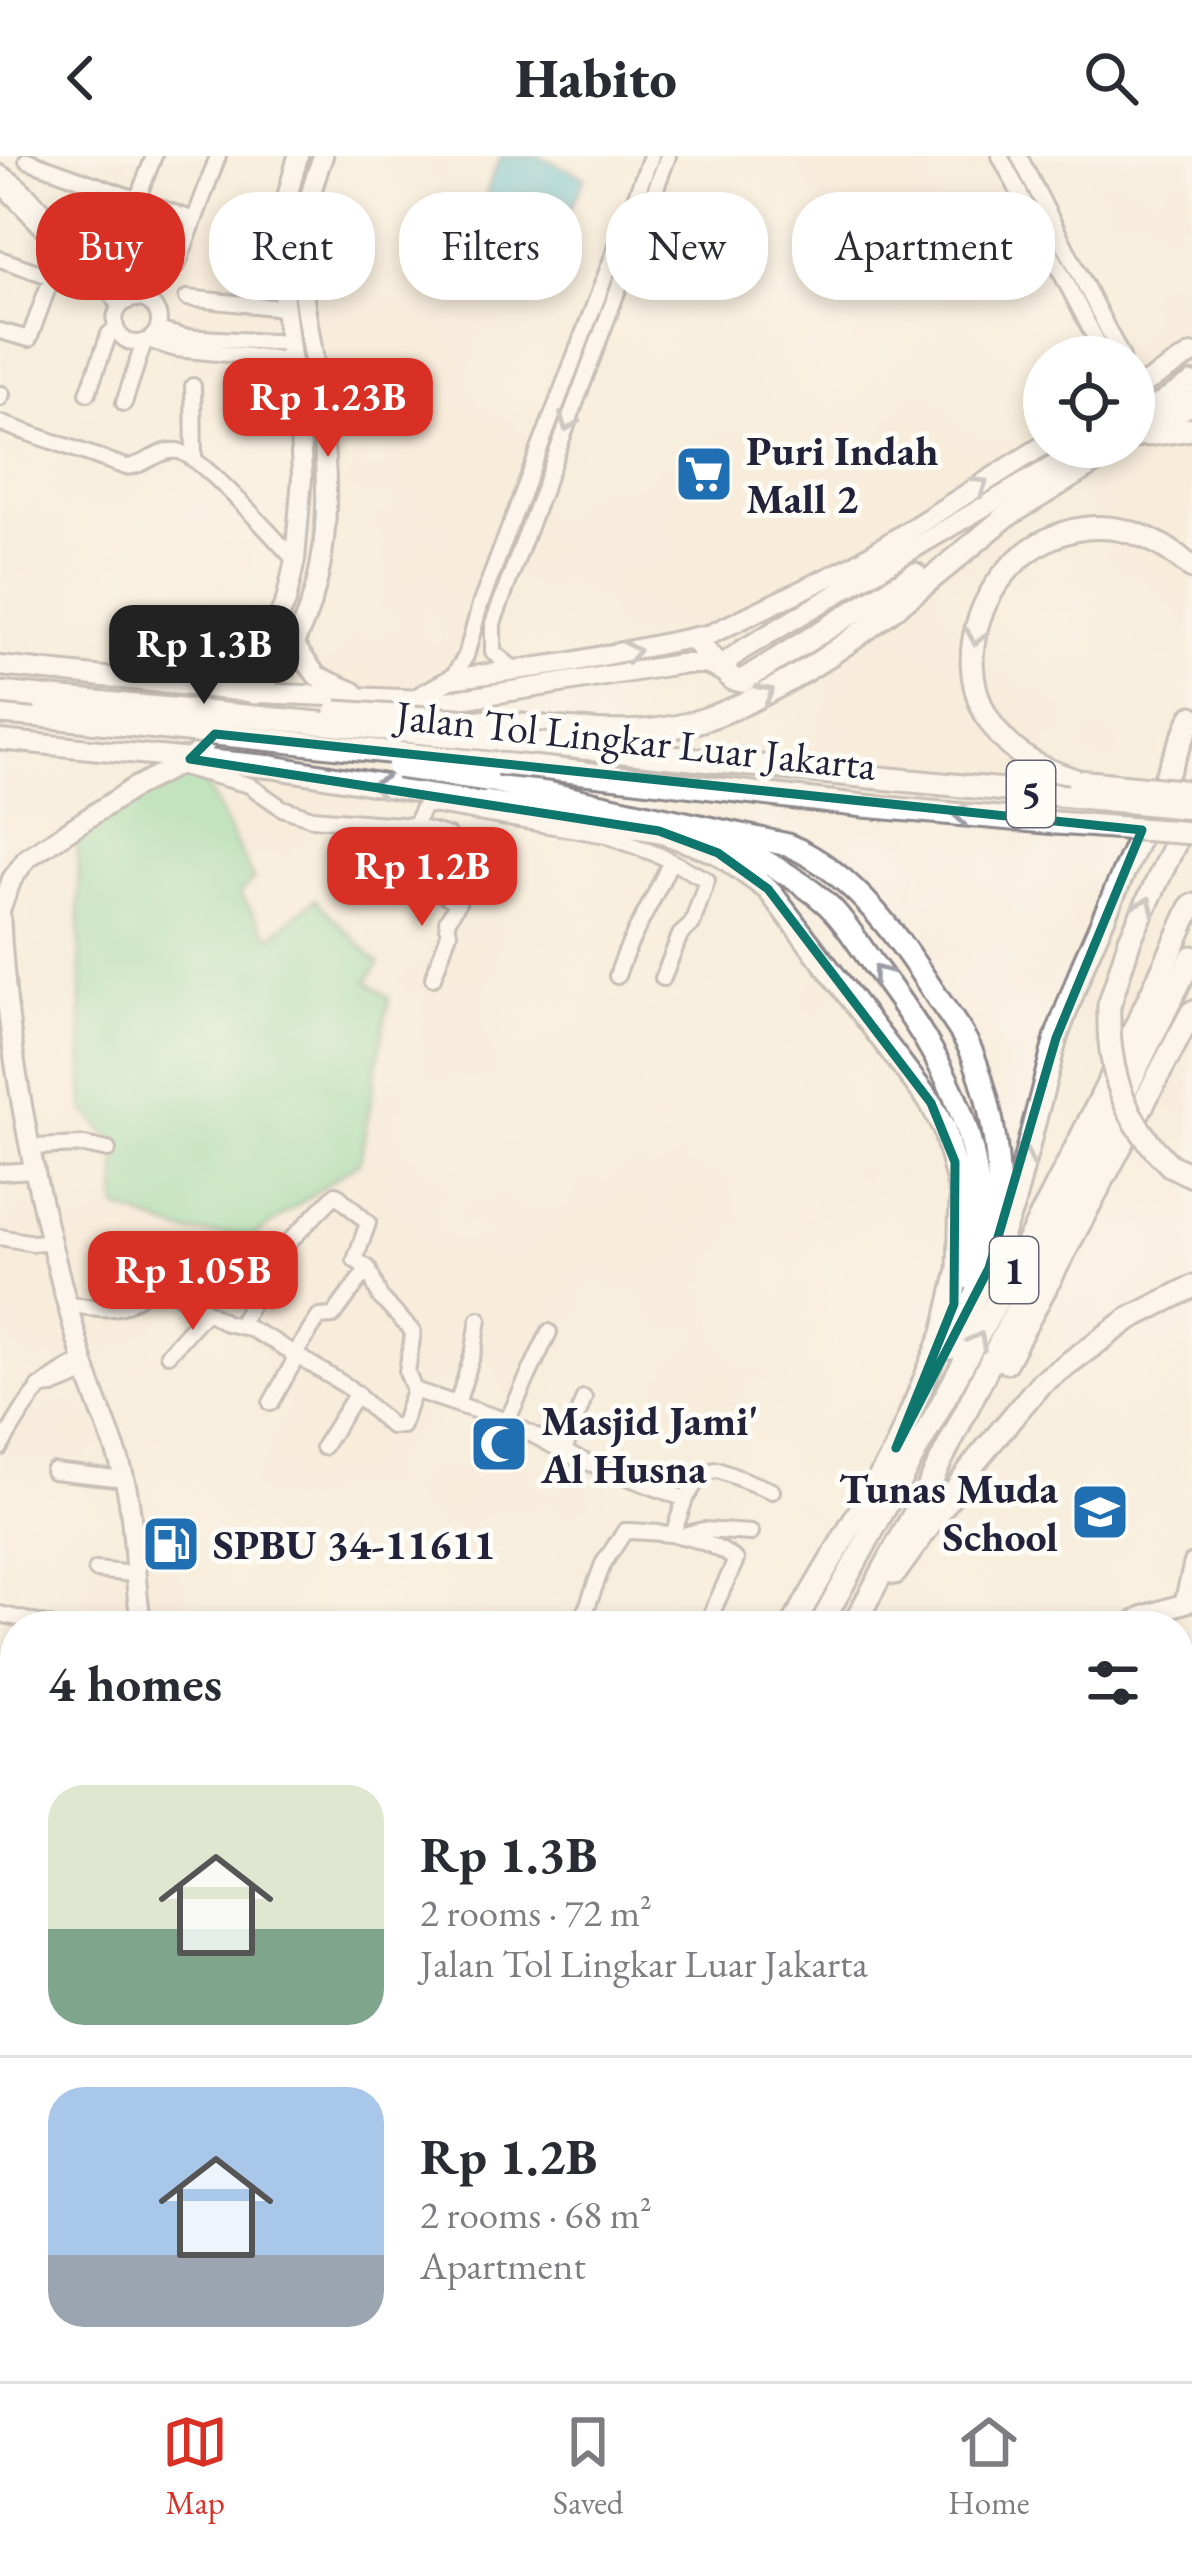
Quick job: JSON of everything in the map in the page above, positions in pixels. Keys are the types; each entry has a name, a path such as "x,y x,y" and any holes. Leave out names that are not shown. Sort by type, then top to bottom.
{"highway":[{"path":"1155,420 1192,403"},
{"path":"1155,428 1192,430"},
{"path":"693,639 724,672 737,681 748,679 1085,468"},
{"path":"118,714 204,704 656,730 713,718 762,696 825,656 931,579 1009,514"},
{"path":"1192,568 1170,548 1110,527 1060,534 1008,568 991,590 974,646 974,674 982,704 997,730 1022,756 1078,781 1192,792"},
{"name":"Jalan Tol Lingkar Luar Jakarta","path":"0,693 118,714 550,769 865,806 1185,835"},
{"name":"Jalan Tol Lingkar Luar Jakarta","path":"0,712 118,714 553,745 1192,807"},
{"path":"118,714 202,744 487,780 788,845 821,862 876,913 952,1020 978,1070 998,1170 997,1222 989,1268"},
{"path":"801,1611 896,1448 989,1268 1013,1205 1056,1038 1085,960 1192,717"},
{"path":"184,762 273,766 659,831 718,853 768,889 931,1103 955,1162 961,1234 954,1304 896,1448"},
{"path":"1192,807 1130,939 1109,1006 1108,1039 1112,1072 1127,1113 1170,1165 1192,1176"},
{"path":"700,825 785,871 830,906 913,1017 944,1070 965,1118 980,1194 978,1256 964,1322"},
{"name":"1","path":"828,1611 976,1345 1145,1010 1192,905"},
{"name":"1","path":"862,1611 1161,1027 1192,957"},
{"path":"921,1501 1032,1317 1192,1012"},
{"path":"865,1611 976,1461 1040,1384 1129,1318 1192,1287"}],"main road":[{"path":"180,685 242,664 267,643 286,601 295,560 302,477 278,274 279,226 298,156"},
{"path":"139,1611 124,1479 68,1305 32,1147 10,1015 0,910 12,879 27,858 135,787 184,762 238,711 277,672 311,611 323,551 325,444 301,269 302,230 323,156"},
{"path":"1155,374 1192,354"},
{"path":"1155,413 1192,382"},
{"path":"415,699 451,679 516,672 693,639 740,621 854,566 1023,459"},
{"path":"0,666 256,693 449,701 680,664 706,664 724,672 730,659 750,646 1050,468"},
{"path":"295,560 306,567 314,565 323,551"},
{"path":"740,621 750,646"},
{"path":"294,646 317,676 370,697"},
{"path":"29,742 52,727 59,707 53,686 34,670"},
{"path":"60,745 75,745 63,724 63,704 71,687 92,675"},
{"path":"86,747 73,730 70,704 79,685 92,675"},
{"path":"228,690 238,711"},
{"path":"0,740 139,752 184,762"},
{"path":"135,787 147,770 139,752"}],"street":[{"path":"140,192 154,156"},
{"path":"185,245 218,156"},
{"path":"451,679 466,656 480,605 651,156"},
{"path":"516,672 498,659 490,634 668,156"},
{"path":"1000,156 1094,336"},
{"path":"1019,156 1111,336"},
{"path":"17,189 28,158 116,192"},
{"path":"0,173 36,208"},
{"path":"0,184 17,189 36,214"},
{"path":"185,217 194,220"},
{"path":"0,259 36,272"},
{"path":"187,298 282,308"},
{"path":"0,331 29,339 44,300"},
{"path":"88,393 109,334 116,328 115,300"},
{"path":"119,307 134,300"},
{"path":"124,403 158,313 143,300"},
{"path":"116,328 127,341 149,338 176,350 290,352"},
{"path":"574,359 590,365"},
{"path":"193,386 194,460"},
{"path":"0,423 134,468 174,451 194,460 295,560"},
{"path":"184,762 249,785 282,808 312,818 414,826 440,831 458,845 460,851 428,885 458,903 447,921 448,933 433,978"},
{"path":"414,826 424,806 431,805 606,835 708,882 663,978"},
{"path":"617,976 636,925 670,862"},
{"path":"32,1147 83,1145 108,1150"},
{"path":"0,1172 37,1170"},
{"path":"68,1305 124,1307 158,1282 205,1312 273,1341 357,1393 397,1428 405,1421 414,1390 407,1372 412,1332 380,1297 368,1268 354,1257 368,1223 336,1194 282,1249 239,1326"},
{"path":"0,1237 52,1241"},
{"path":"272,1402 319,1317 333,1316 368,1268"},
{"path":"168,1354 205,1312"},
{"path":"457,1404 479,1319"},
{"path":"507,1421 549,1332"},
{"path":"0,1448 39,1387 53,1387 85,1366"},
{"path":"414,1390 507,1421 564,1451 686,1499"},
{"path":"323,1447 357,1393"},
{"path":"564,1451 584,1398"},
{"path":"677,1535 686,1499 708,1471 718,1470 772,1491"},
{"path":"53,1471 124,1479"},
{"path":"677,1535 703,1530 751,1533"},
{"path":"587,1611 625,1531 707,1543 736,1561 713,1611"},
{"path":"1187,1603 1192,1562"},
{"path":"96,1570 133,1574"}],"highlighted area":[{"path":"215,734 1142,830 1056,1038 989,1268 896,1448 954,1304 955,1162 931,1103 768,889 718,853 659,831 190,759"}],"green space":[{"path":"202,777 254,880 239,893 270,937 315,899 379,964 367,981 389,998 360,1161 254,1236 183,1232 117,1208 117,1145 84,1110 77,832 174,781"}],"water":[{"path":"502,156 539,156 585,177 578,192 488,192"}],"place":[{"name":"Puri Indah Mall 2","path":"704,474"},
{"name":"Masjid Jami' Al Husna","path":"499,1444"},
{"name":"Tunas Muda School","path":"1100,1512"},
{"name":"SPBU 34-11611","path":"171,1544"}]}
